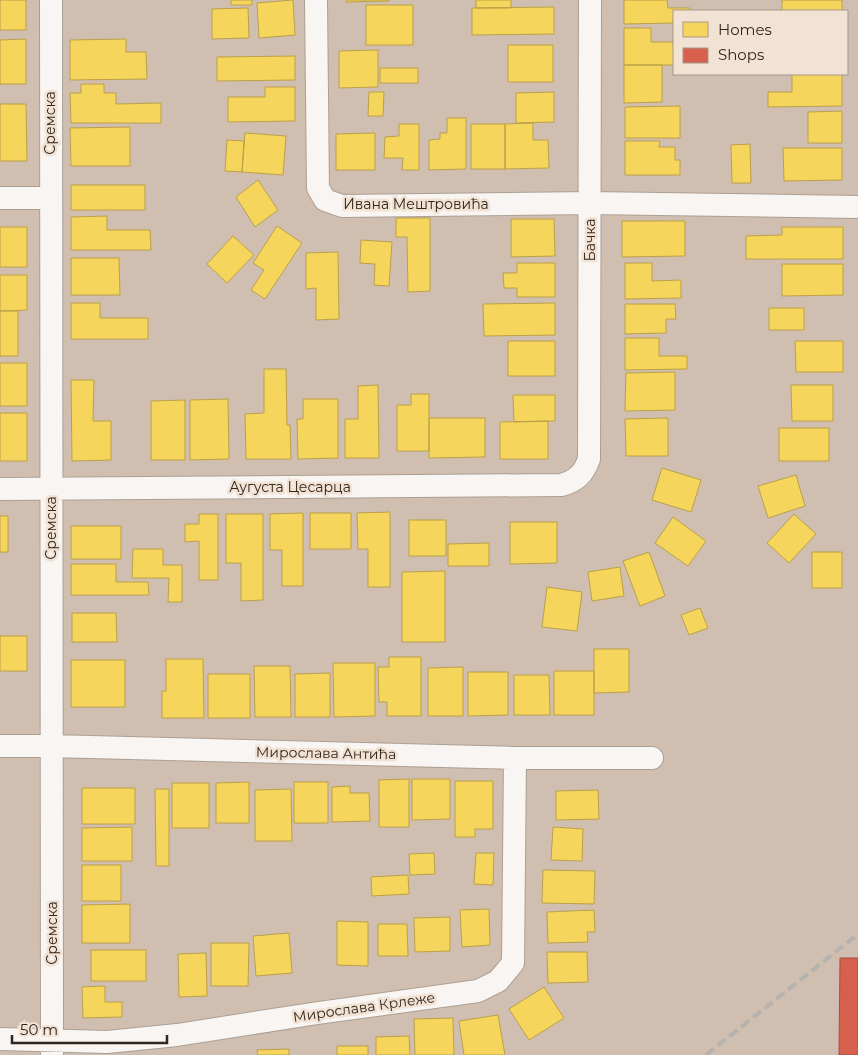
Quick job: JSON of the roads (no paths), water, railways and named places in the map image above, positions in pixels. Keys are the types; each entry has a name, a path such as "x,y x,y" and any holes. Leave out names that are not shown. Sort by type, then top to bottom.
{"street":[{"name":"Сремска","path":"51,0 52,1048"},
{"name":"Ивана Мештровића","path":"316,0 318,188 325,200 342,206 590,202 858,207"},
{"name":"Бачка","path":"578,478 585,470 589,459 590,0"},
{"path":"0,198 51,198"},
{"name":"Аугуста Цесарца","path":"0,489 561,485 578,478"},
{"name":"Мирослава Антића","path":"0,746 515,758 652,758"},
{"name":"Мирослава Крлеже","path":"0,1039 52,1048 177,1035 478,991 498,981 513,963 515,758"}],"railway":[{"path":"706,1055 858,934"}]}
